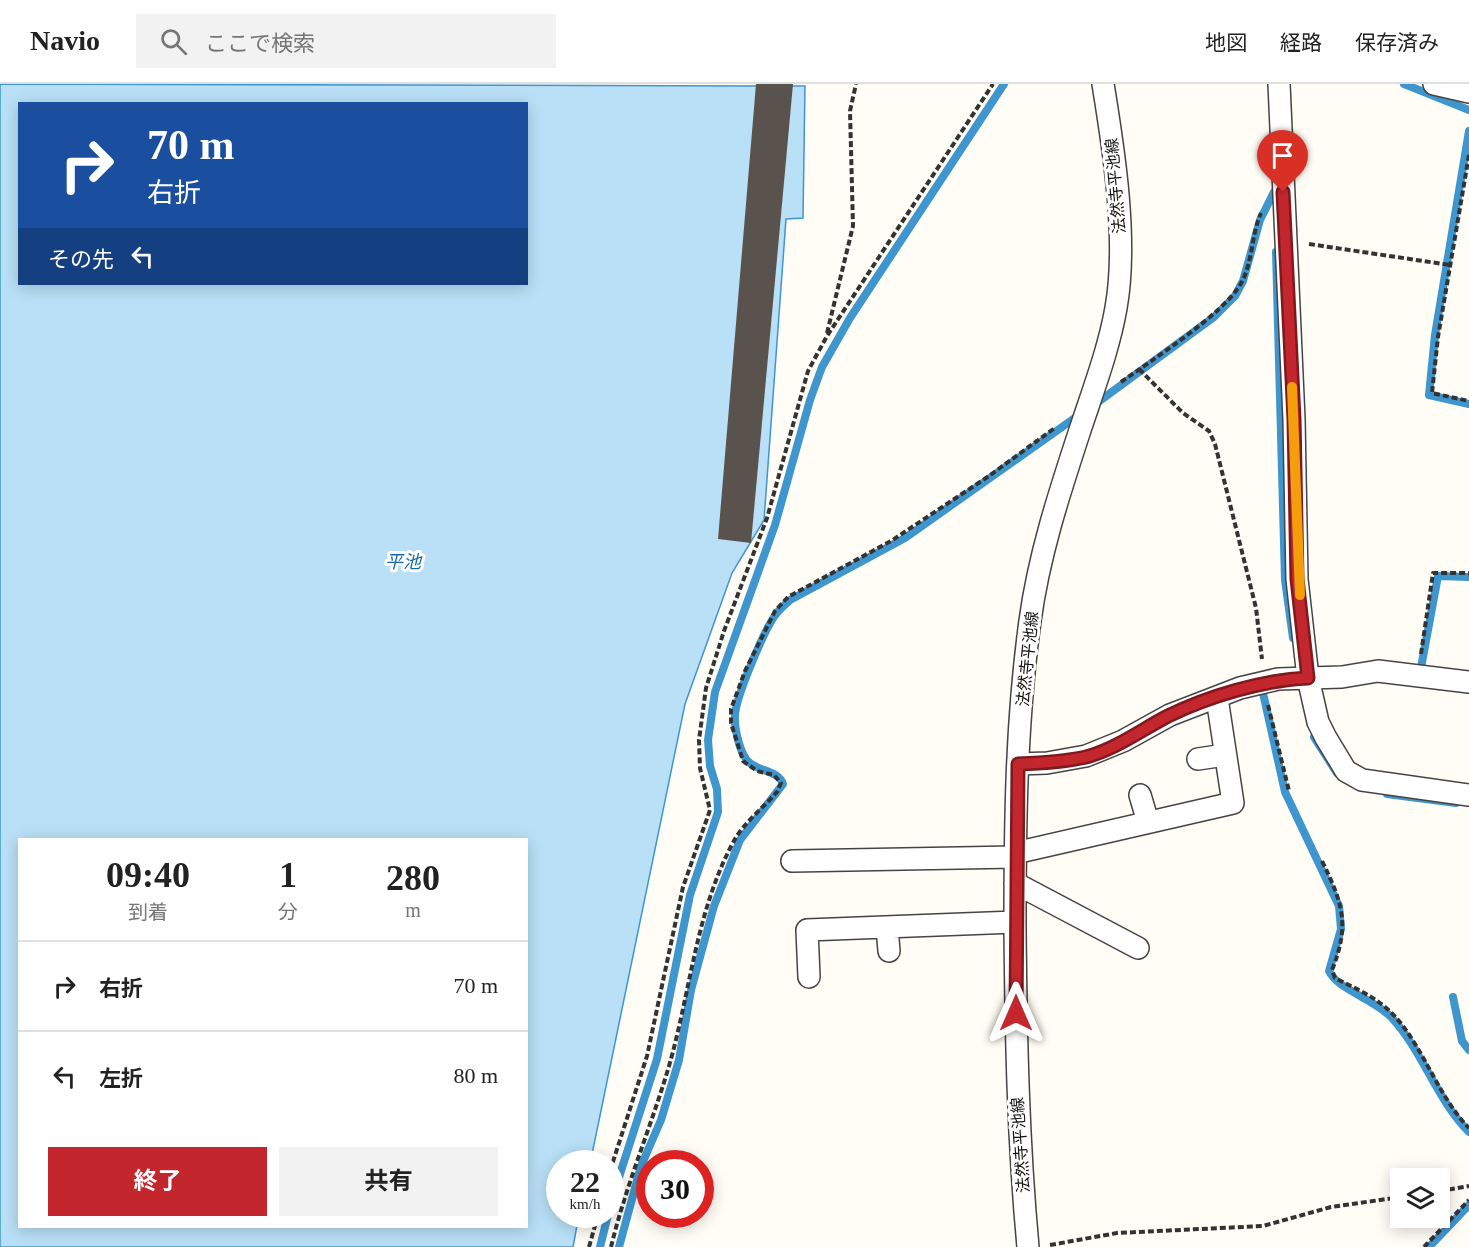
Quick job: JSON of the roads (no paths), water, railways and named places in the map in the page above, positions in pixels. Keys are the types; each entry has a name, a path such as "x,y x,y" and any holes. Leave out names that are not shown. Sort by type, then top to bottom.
{"street":[{"name":"法然寺平池線","path":"1038,1246 1016,1109 1015,855 1018,764 1024,674 1037,575 1046,538 1088,406 1117,304 1120,255 1115,168 1103,84"},
{"path":"1279,84 1294,419 1297,579 1308,678 1318,722 1346,771 1362,780 1469,795"},
{"path":"1434,84 1469,92"},
{"path":"1018,764 1047,764 1086,756 1123,741 1170,715 1240,688 1265,682 1342,677 1378,671 1469,682"},
{"path":"792,861 1015,855 1233,803 1217,698"},
{"path":"1198,759 1225,755"},
{"path":"1140,795 1148,822"},
{"path":"1015,883 1138,948"},
{"path":"809,977 807,930 1015,922"},
{"path":"887,927 889,951"}],"water":[{"name":"平池","path":"0,84 805,86 803,218 786,219 764,520 732,573 685,704 593,1150 546,1150 546,1228 577,1228 573,1247 0,1247"}],"waterway":[{"path":"624,1162 657,1059 690,895 718,812 717,789 710,766 708,740 715,692 775,525 810,400 822,367 850,318 1004,84"},
{"path":"1404,84 1469,110"},
{"path":"1469,131 1435,335 1429,395 1469,404"},
{"path":"1094,405 1214,317 1235,296 1243,281 1260,220 1274,192"},
{"path":"1276,252 1285,580 1293,638"},
{"path":"619,1247 641,1166 661,1120 679,1060 691,990 714,906 740,840 783,784 776,776 746,759 739,744 735,720 746,679 772,621 790,600 905,538 1079,415"},
{"path":"1420,673 1438,576 1469,577"},
{"path":"1261,684 1285,792 1339,906 1341,929 1329,971 1348,989 1391,1017 1412,1045 1447,1105 1469,1132"},
{"path":"1314,737 1337,773"},
{"path":"1387,794 1456,803"},
{"path":"1453,997 1462,1041 1469,1050"},
{"path":"1429,1247 1469,1205"},
{"path":"600,1247 605,1228"}]}
